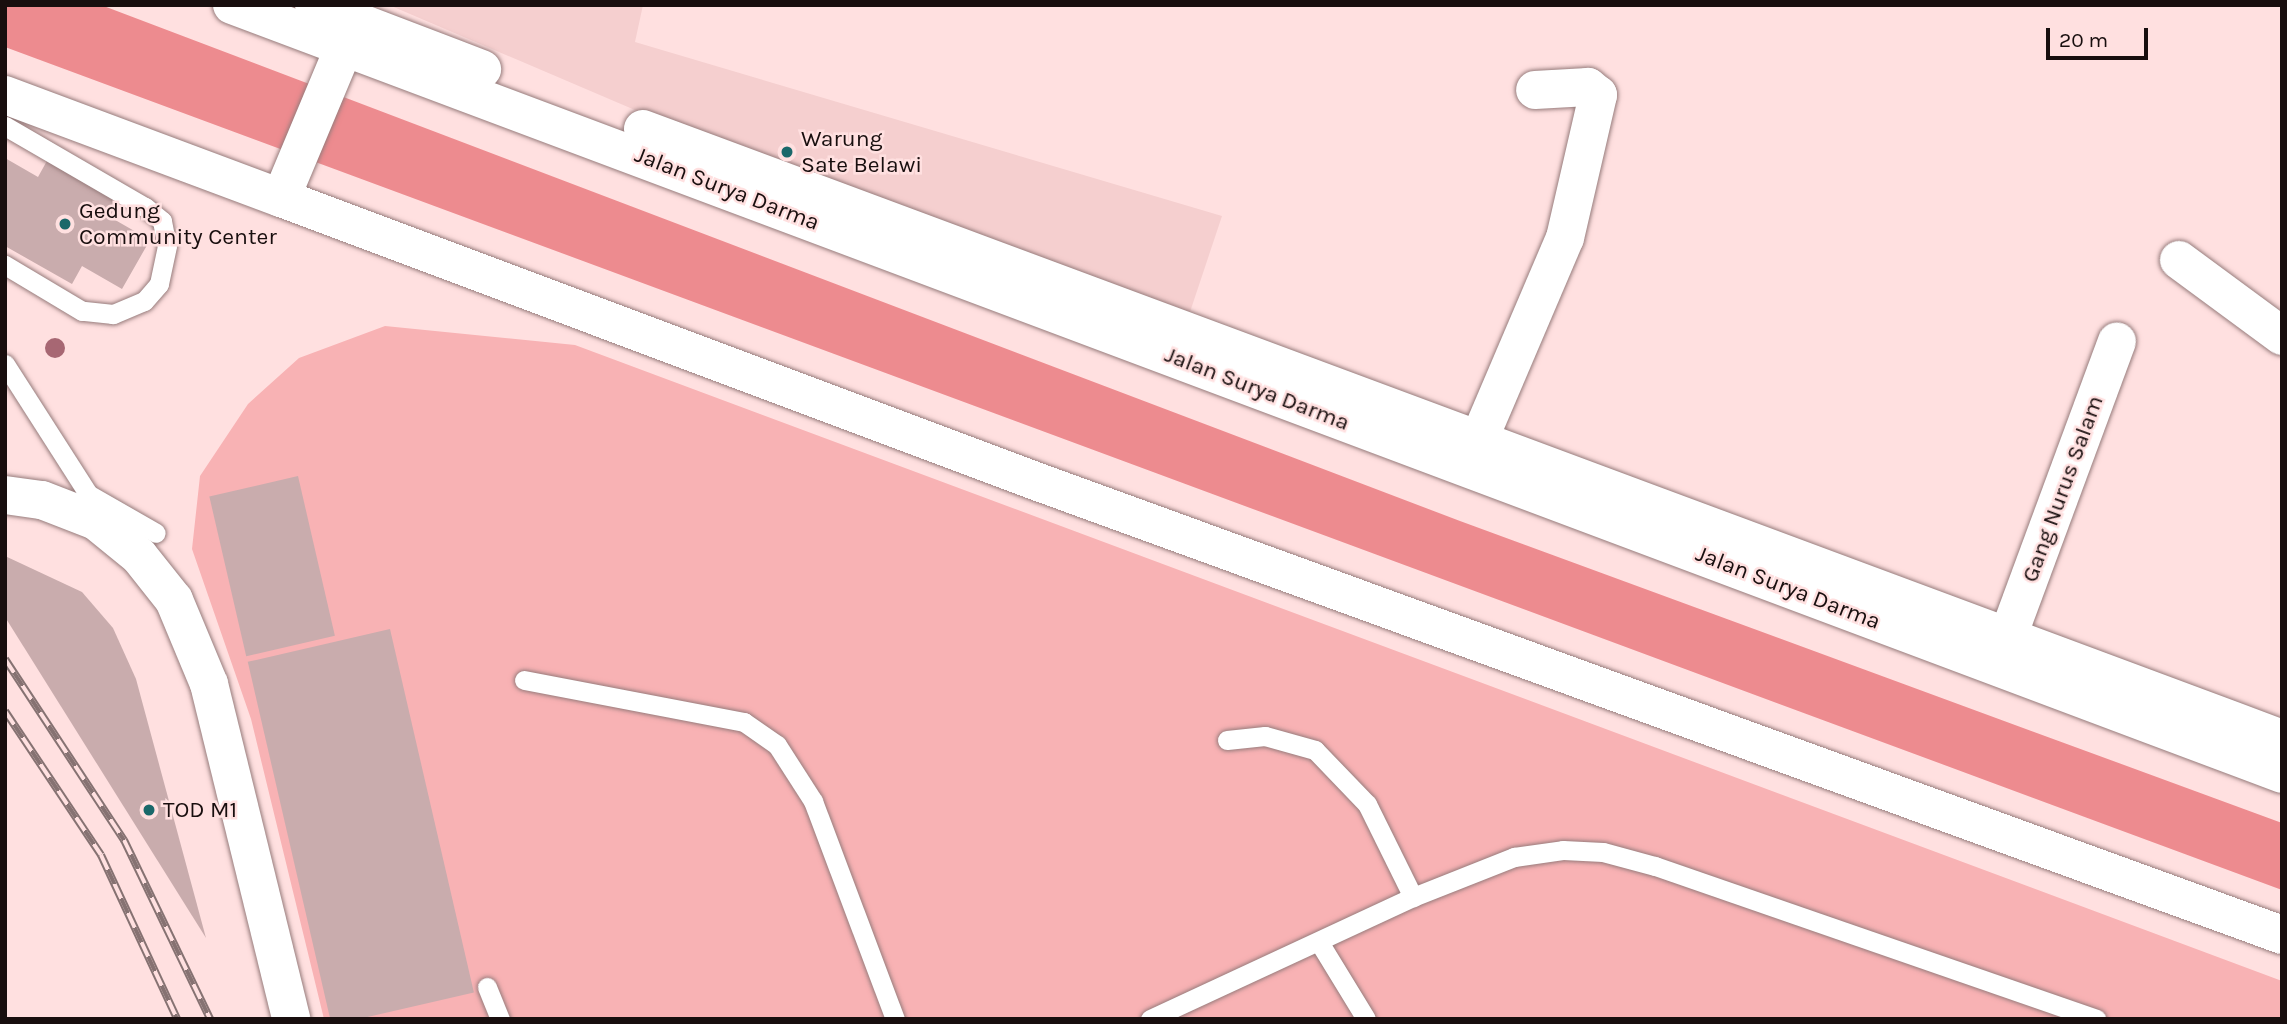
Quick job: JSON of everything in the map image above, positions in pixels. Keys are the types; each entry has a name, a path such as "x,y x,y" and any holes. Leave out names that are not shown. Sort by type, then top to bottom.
{"main road":[{"name":"Jalan Surya Darma","path":"232,5 331,17 1479,437 2282,739"},
{"name":"Jalan Surya Darma","path":"331,17 2282,774"},
{"path":"281,198 330,90 331,17"},
{"path":"1479,437 1565,238 1598,95 1588,87 1535,89"},
{"path":"6,108 281,198 1041,483 2282,934"},
{"path":"2179,260 2282,336"},
{"name":"Gang Nurus Salam","path":"2008,636 2117,341"},
{"path":"5,495 42,500 96,522 139,556 174,600 209,684 291,1019"}],"lane":[{"path":"5,265 82,311 113,314 144,301 159,284 167,246 162,221 6,108"},
{"path":"5,364 88,494 156,533"},
{"path":"524,680 744,722 777,745 813,801 895,1019"},
{"path":"1227,740 1265,736 1315,750 1367,804 1413,897"},
{"path":"1150,1019 1413,897 1514,857 1603,852 2096,1019"},
{"path":"1319,942 1366,1019"},
{"path":"487,987 500,1019"}],"shaded area":[{"path":"5,5 101,5 1460,521 2282,823 2282,890 5,47"},
{"path":"389,5 643,5 635,42 1222,216 1190,312 663,122"},
{"path":"385,326 575,345 2282,981 2282,1019 324,1019 251,719 192,549 200,476 248,404 299,358"}],"building":[{"name":"Gedung Community Center","path":"5,158 38,177 48,159 119,199 110,217 150,240 122,289 82,266 72,284 5,246"},
{"path":"298,476 335,636 246,656 209,496"},
{"name":"TOD M1","path":"5,556 82,592 113,628 136,679 206,938 5,617"},
{"path":"390,629 474,992 359,1019 330,1019 248,662"}],"railway":[{"path":"5,659 124,840 210,1019"},
{"path":"5,711 101,855 177,1019"}],"place":[{"name":"Warung Sate Belawi","path":"787,152"},
{"name":"Gedung Community Center","path":"65,224"},
{"name":"TOD M1","path":"149,810"}]}
